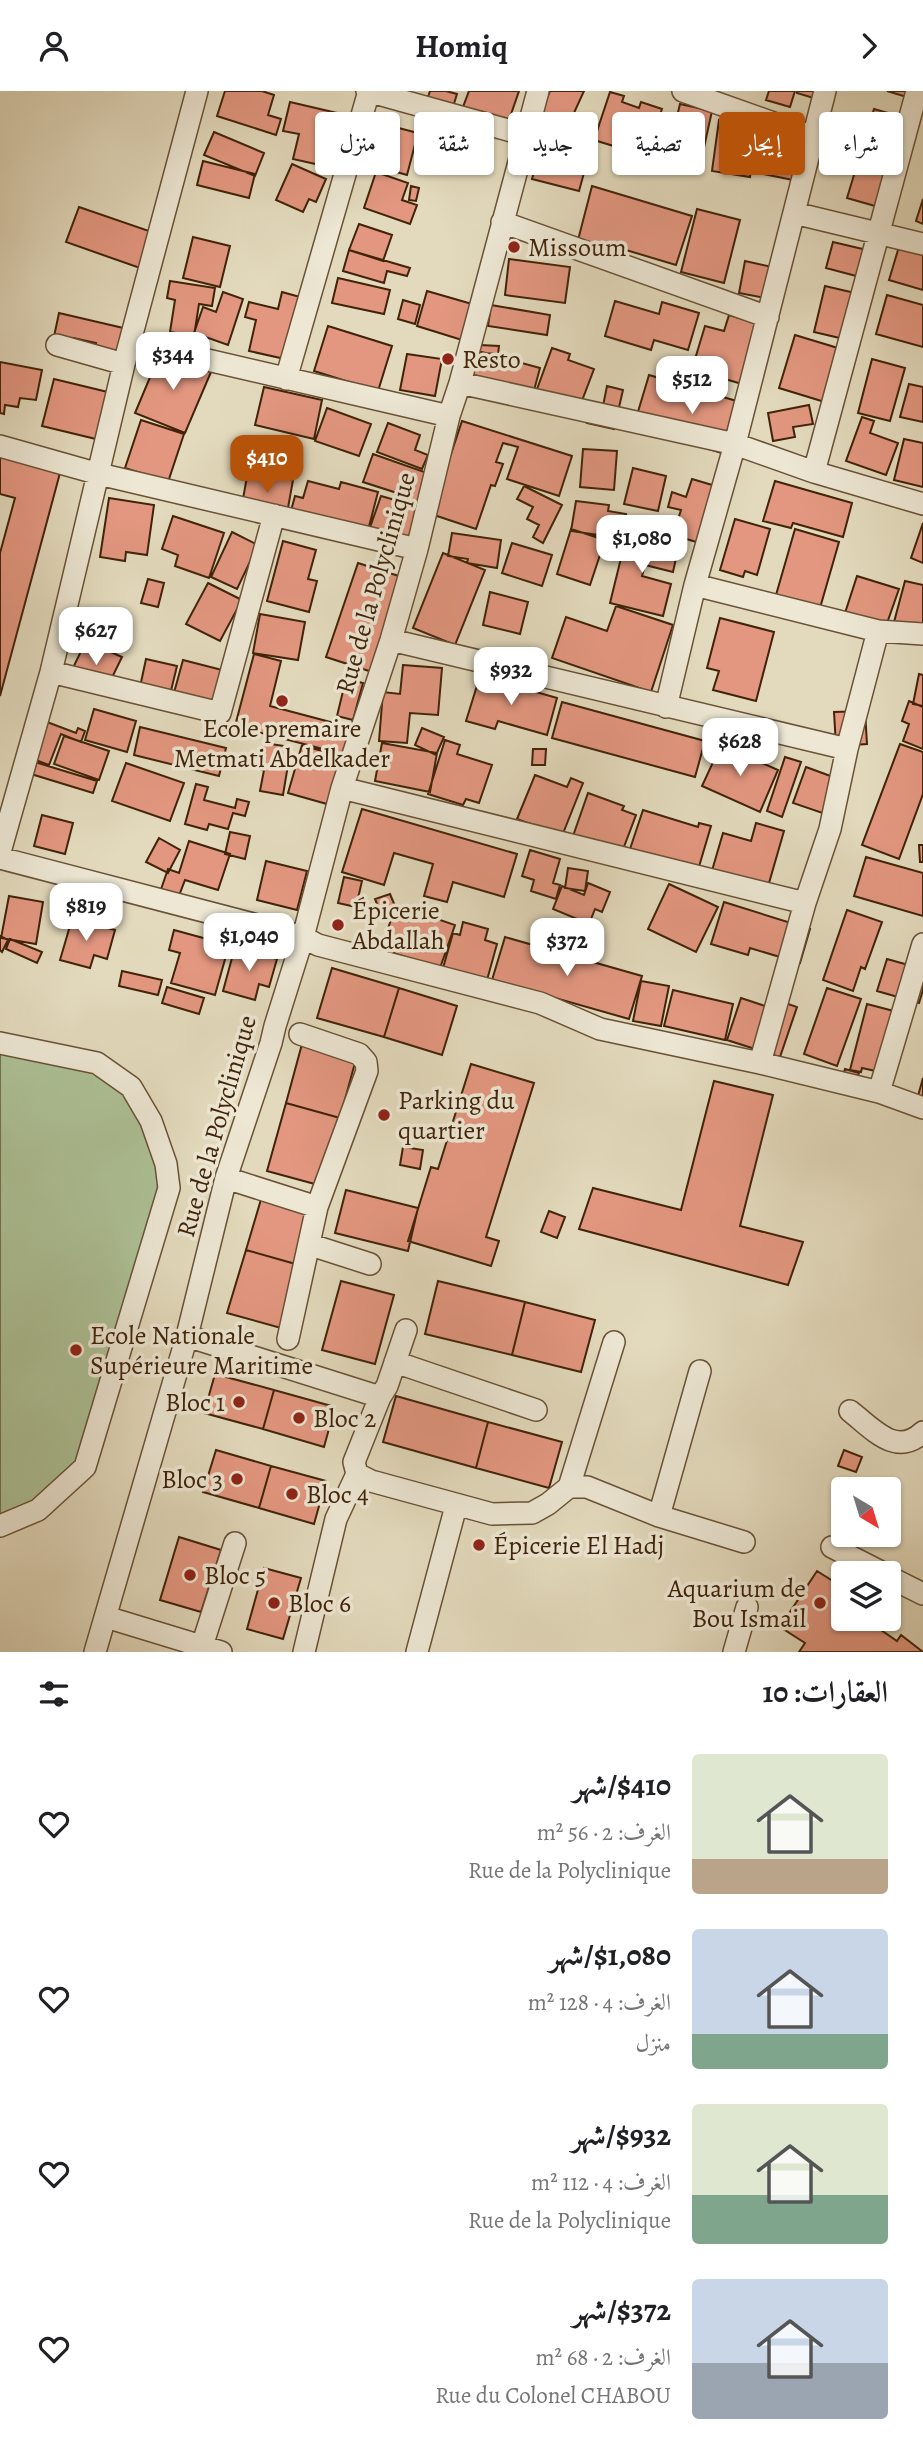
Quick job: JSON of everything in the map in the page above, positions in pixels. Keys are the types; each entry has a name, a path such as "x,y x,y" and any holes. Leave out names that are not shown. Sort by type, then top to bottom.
{"street":[{"path":"197,91 124,364 51,672 0,855 303,937 318,945 540,1003 600,1029 879,1092 923,1108"},
{"path":"286,379 368,91 508,130"},
{"name":"Rue de la Polyclinique","path":"532,112 538,91"},
{"path":"683,91 813,137"},
{"path":"666,707 695,585 735,443 825,91"},
{"path":"814,472 917,91"},
{"name":"Rue de la Polyclinique","path":"95,1652 187,1336 226,1178 303,937 342,788 391,641 515,175"},
{"path":"794,213 923,244"},
{"path":"502,222 768,317"},
{"path":"130,342 449,416"},
{"path":"57,345 124,364"},
{"path":"460,383 735,443 814,472 923,504"},
{"path":"0,446 99,474 417,549"},
{"path":"51,672 220,713 274,515"},
{"path":"695,585 878,631 923,635"},
{"path":"760,1063 805,903 830,829 878,631"},
{"path":"391,641 847,750"},
{"path":"342,788 805,903"},
{"path":"879,1092 923,944"},
{"path":"288,1339 311,1245 317,1207 367,1072 366,1062 359,1054 300,1034"},
{"path":"0,1043 97,1063 131,1087 151,1121 166,1164 169,1188 85,1467 38,1510 0,1526"},
{"path":"226,1178 317,1207"},
{"path":"311,1245 370,1264"},
{"path":"304,1652 336,1519 357,1474 354,1462 380,1397 387,1387 406,1330"},
{"path":"187,1336 380,1397"},
{"path":"569,1487 614,1342"},
{"path":"395,1362 536,1410"},
{"path":"659,1516 700,1371"},
{"path":"850,1411 886,1439 902,1443 914,1441 923,1432"},
{"path":"357,1474 371,1481 492,1514 532,1513 569,1487 587,1487 659,1516 744,1542"},
{"path":"417,1652 456,1506"},
{"path":"106,1617 212,1649 235,1543"},
{"path":"832,1547 859,1561"},
{"path":"901,1583 923,1594"},
{"path":"734,1652 747,1608"}],"green space":[{"path":"0,1043 96,1063 131,1087 166,1164 85,1467 0,1526"}],"building":[{"path":"225,91 262,91 274,95 268,115 281,119 276,135 217,116"},
{"path":"430,91 457,94 452,110 426,103"},
{"path":"469,91 519,91 512,112 508,112 508,123 494,118 494,112 477,112 463,107"},
{"path":"550,91 584,91 574,112 540,112"},
{"path":"769,91 795,91 790,107 766,100"},
{"path":"797,91 822,91 820,100"},
{"path":"887,91 912,91 910,98"},
{"path":"610,92 624,96 622,102 639,108 641,102 662,109 661,112 612,112 612,146 598,141 598,128"},
{"path":"290,102 333,112 315,112 315,164 293,159 299,134 283,131"},
{"path":"680,104 712,111 705,143 705,112 678,112"},
{"path":"903,117 909,119 903,139"},
{"path":"719,120 719,172 712,171"},
{"path":"400,128 414,132 414,148 407,175 400,173"},
{"path":"214,132 264,153 255,176 204,155"},
{"path":"203,161 255,174 249,198 197,185"},
{"path":"292,164 326,179 316,202 309,199 303,212 276,200"},
{"path":"375,175 385,175 408,183 402,200 417,205 410,224 364,208"},
{"path":"533,175 583,175 579,191 532,179"},
{"path":"768,175 799,175 798,181"},
{"path":"854,175 892,175 882,208 847,198"},
{"path":"411,186 419,188 416,201 409,200"},
{"path":"592,186 692,216 676,265 626,250 625,254 578,240"},
{"path":"923,199 923,224 916,221"},
{"path":"79,207 152,232 140,268 66,242"},
{"path":"697,209 740,220 724,283 681,272"},
{"path":"359,224 392,235 383,261 349,250"},
{"path":"193,237 230,246 220,287 183,278"},
{"path":"901,240 923,246 923,290 889,280"},
{"path":"833,242 867,250 860,277 826,268"},
{"path":"349,250 410,268 407,276 387,271 384,283 343,271"},
{"path":"509,259 570,267 565,303 505,295"},
{"path":"745,261 776,268 770,299 739,293"},
{"path":"338,278 390,290 384,314 332,303"},
{"path":"170,281 215,288 212,306 199,304 194,336 170,332 175,300 167,298"},
{"path":"825,286 855,293 844,339 814,332"},
{"path":"427,291 472,304 462,340 417,326"},
{"path":"223,292 243,299 228,345 194,333 203,307 216,312"},
{"path":"282,292 300,297 285,359 249,351 256,320 245,317 249,302 278,309"},
{"path":"887,295 923,305 923,347 876,334"},
{"path":"403,300 420,305 415,324 398,319"},
{"path":"615,301 659,314 662,302 699,313 688,350 654,340 651,350 605,336"},
{"path":"491,305 550,315 547,335 488,326"},
{"path":"59,313 132,330 124,363 93,356 96,343 73,338 70,350 52,346"},
{"path":"729,315 773,328 755,388 692,369 705,326 724,331"},
{"path":"328,326 392,346 378,391 314,371"},
{"path":"795,335 851,352 828,403 779,388"},
{"path":"480,345 499,346 498,354 480,353"},
{"path":"552,348 570,354 568,360 594,369 575,419 532,403"},
{"path":"161,351 211,372 185,433 135,413"},
{"path":"478,351 540,368 529,409 466,392"},
{"path":"407,354 442,359 435,396 400,390"},
{"path":"872,359 905,368 890,421 858,413"},
{"path":"0,362 42,370 36,400 20,398 18,407 5,405 4,414 0,413"},
{"path":"649,375 750,405 734,457 634,425"},
{"path":"54,379 112,393 100,440 42,426"},
{"path":"909,384 923,387 923,422 900,417"},
{"path":"607,386 623,390 614,429 587,423 592,404 603,406"},
{"path":"264,387 322,400 314,439 255,425"},
{"path":"809,405 813,424 793,427 795,437 773,441 768,413"},
{"path":"327,408 371,424 359,456 315,441"},
{"path":"862,417 874,421 870,433 898,443 886,475 846,461"},
{"path":"141,420 184,434 168,482 125,468"},
{"path":"462,421 572,456 559,496 507,479 518,447 503,443 496,462 503,464 495,486 491,485 476,529 431,514"},
{"path":"388,423 420,435 415,450 428,455 422,469 377,452"},
{"path":"904,439 923,443 923,487 894,480"},
{"path":"583,449 617,451 614,490 580,487"},
{"path":"373,454 430,474 405,549 367,536 381,496 395,500 397,493 363,482"},
{"path":"0,457 60,473 0,696 0,553 15,498 0,494"},
{"path":"633,468 666,476 658,511 624,504"},
{"path":"248,471 293,480 286,519 241,510"},
{"path":"692,479 719,487 703,544 673,535 681,510 668,507 672,492 686,497"},
{"path":"308,481 339,489 341,482 378,492 366,538 289,518 295,496 303,498"},
{"path":"775,481 852,503 843,537 793,523 791,528 763,521"},
{"path":"524,486 562,505 543,543 533,537 539,525 527,519 533,507 517,499"},
{"path":"109,498 154,505 147,555 126,552 125,561 100,557"},
{"path":"576,501 609,505 608,511 626,514 624,529 613,528 612,537 571,531"},
{"path":"173,516 224,533 209,578 175,566 178,555 162,549"},
{"path":"735,519 770,529 757,575 745,571 743,577 720,570"},
{"path":"923,523 923,563 911,558"},
{"path":"571,529 605,540 590,585 557,574"},
{"path":"795,529 839,542 820,608 776,595"},
{"path":"232,532 258,545 237,589 211,577"},
{"path":"452,533 501,540 497,568 467,563 468,559 448,556"},
{"path":"617,534 678,549 673,572 645,565 642,576 671,584 663,616 610,603 623,550 614,547"},
{"path":"283,541 316,550 308,579 317,581 309,612 267,601"},
{"path":"512,543 552,555 542,586 502,573"},
{"path":"443,553 485,570 455,645 413,628"},
{"path":"358,563 405,578 372,672 326,657"},
{"path":"857,576 899,589 886,626 845,613"},
{"path":"148,579 164,583 158,607 141,603"},
{"path":"905,581 923,585 923,630 894,622"},
{"path":"208,583 242,600 220,641 186,624"},
{"path":"490,592 528,602 520,634 483,625"},
{"path":"616,606 673,625 651,692 552,658 566,617 607,631"},
{"path":"260,614 305,622 298,660 253,653"},
{"path":"720,618 774,632 756,701 713,690 719,671 707,668"},
{"path":"86,641 122,657 105,692 69,676"},
{"path":"254,654 281,661 270,706 353,728 346,755 235,726"},
{"path":"146,659 177,666 167,707 137,701"},
{"path":"183,660 222,670 211,710 172,700"},
{"path":"403,665 442,668 438,715 410,713 407,743 379,741 383,692 400,694"},
{"path":"919,674 923,675 923,706 913,704"},
{"path":"480,676 557,698 547,735 498,721 495,729 466,721"},
{"path":"346,679 363,683 353,720 337,716"},
{"path":"909,701 923,707 923,749 903,741 909,724 902,721"},
{"path":"562,702 705,741 695,777 552,738"},
{"path":"94,709 136,721 127,752 85,740"},
{"path":"865,711 867,744 836,746 834,712"},
{"path":"47,722 76,733 78,728 85,731 81,742 61,734 49,765 33,759"},
{"path":"140,727 226,748 219,776 134,755"},
{"path":"422,728 444,737 436,755 415,745"},
{"path":"64,736 109,751 99,780 54,764"},
{"path":"445,740 460,745 457,754 492,765 479,803 466,799 463,805 428,794"},
{"path":"264,743 291,747 283,795 260,791 264,770 259,769"},
{"path":"382,743 437,753 430,792 375,781"},
{"path":"900,744 923,752 923,794 899,859 862,845"},
{"path":"302,745 355,761 341,808 288,793"},
{"path":"721,745 778,770 760,812 702,786"},
{"path":"533,749 546,749 545,765 532,765"},
{"path":"785,757 801,762 782,817 767,811"},
{"path":"35,762 97,781 93,793 31,774"},
{"path":"126,763 184,783 170,821 112,801"},
{"path":"806,767 844,781 840,819 793,803"},
{"path":"535,775 567,787 571,778 583,783 562,836 517,819"},
{"path":"196,784 208,787 204,800 235,808 237,799 249,802 245,816 233,813 228,829 209,824 207,830 185,824"},
{"path":"588,793 624,806 622,810 636,815 622,852 573,836"},
{"path":"362,809 517,854 504,897 453,882 447,902 424,896 433,864 394,853 384,885 342,872"},
{"path":"643,810 698,827 699,823 711,826 698,870 630,849"},
{"path":"42,815 73,823 65,854 34,846"},
{"path":"756,823 784,831 767,890 711,874 723,833 751,841"},
{"path":"230,832 250,836 245,859 225,854"},
{"path":"159,838 180,850 168,873 146,862"},
{"path":"189,841 230,854 218,890 185,880 177,901 159,895 168,869 179,873"},
{"path":"919,845 923,845 923,862 920,862"},
{"path":"530,850 560,859 553,883 560,885 556,899 531,891 534,880 522,876"},
{"path":"866,857 923,873 923,916 854,896"},
{"path":"266,861 307,871 297,910 257,900"},
{"path":"568,868 588,871 585,891 565,888"},
{"path":"344,877 362,881 356,907 338,903"},
{"path":"588,883 610,892 602,912 595,909 589,924 553,909 562,886 584,895"},
{"path":"669,884 718,907 696,952 648,929"},
{"path":"390,894 395,906 380,911 375,899"},
{"path":"9,896 43,902 36,944 1,938"},
{"path":"724,902 810,929 800,963 750,948 748,955 711,944"},
{"path":"396,905 455,925 440,968 381,949"},
{"path":"847,910 882,922 865,969 861,967 853,991 823,980"},
{"path":"72,919 115,930 107,959 94,955 90,968 60,960"},
{"path":"463,922 488,929 485,940 497,944 487,980 443,968 453,933 460,935"},
{"path":"174,930 229,945 215,995 171,983 180,953 169,950"},
{"path":"0,936 8,940 2,952 0,950"},
{"path":"505,937 642,976 629,1019 492,980"},
{"path":"10,939 42,952 37,963 6,949"},
{"path":"235,947 277,959 269,987 259,984 255,1000 223,991"},
{"path":"887,959 923,969 923,990 919,1003 877,991"},
{"path":"332,968 399,988 384,1037 317,1018"},
{"path":"122,971 162,980 158,995 119,986"},
{"path":"641,981 669,986 661,1026 633,1021"},
{"path":"167,987 204,998 199,1014 162,1003"},
{"path":"399,988 457,1006 442,1055 384,1037"},
{"path":"827,988 861,999 837,1066 804,1054"},
{"path":"673,990 733,1004 725,1040 664,1026"},
{"path":"741,998 768,1007 771,998 797,1007 780,1057 727,1040"},
{"path":"867,1004 909,1015 893,1075 862,1068 861,1072 850,1070"},
{"path":"302,1044 356,1059 340,1118 286,1103"},
{"path":"471,1064 534,1083 486,1237 499,1241 491,1266 408,1241 431,1167 438,1169"},
{"path":"845,1069 859,1073 854,1086 841,1081"},
{"path":"923,1078 923,1105 916,1103"},
{"path":"714,1081 773,1095 740,1226 803,1242 788,1285 579,1229 593,1188 681,1210"},
{"path":"286,1103 340,1118 322,1186 267,1171"},
{"path":"403,1147 423,1150 420,1169 400,1165"},
{"path":"346,1190 418,1208 408,1251 335,1233"},
{"path":"262,1196 315,1212 299,1265 246,1250"},
{"path":"549,1211 565,1217 557,1238 541,1232"},
{"path":"246,1250 299,1265 281,1328 227,1313"},
{"path":"341,1281 394,1295 375,1364 322,1350"},
{"path":"438,1281 525,1302 512,1355 425,1334"},
{"path":"525,1302 595,1320 581,1372 512,1355"},
{"name":"Bloc 1","path":"215,1374 274,1390 263,1429 204,1413"},
{"name":"Bloc 2","path":"274,1390 335,1407 324,1447 263,1429"},
{"path":"396,1396 488,1422 476,1468 383,1442"},
{"path":"488,1422 562,1442 549,1488 476,1468"},
{"name":"Bloc 3","path":"216,1450 271,1466 259,1508 203,1492"},
{"path":"844,1450 862,1457 856,1472 838,1466"},
{"name":"Bloc 4","path":"271,1466 326,1481 314,1524 259,1508"},
{"name":"Bloc 5","path":"179,1537 221,1550 201,1612 160,1600"},
{"name":"Bloc 6","path":"264,1568 301,1578 283,1639 247,1629"},
{"name":"Aquarium de Bou Ismail","path":"817,1571 831,1580 831,1631 882,1631 897,1641 901,1635 923,1652 799,1652 805,1643 780,1627"}],"place":[{"name":"Missoum","path":"514,247"},
{"name":"Resto","path":"448,359"},
{"name":"Ecole premaire Metmati Abdelkader","path":"282,701"},
{"name":"Épicerie Abdallah","path":"338,925"},
{"name":"Parking du quartier","path":"384,1115"},
{"name":"Ecole Nationale Supérieure Maritime","path":"76,1350"},
{"name":"Bloc 1","path":"239,1402"},
{"name":"Bloc 2","path":"299,1418"},
{"name":"Bloc 3","path":"237,1479"},
{"name":"Bloc 4","path":"292,1494"},
{"name":"Épicerie El Hadj","path":"479,1545"},
{"name":"Bloc 5","path":"190,1575"},
{"name":"Bloc 6","path":"274,1603"},
{"name":"Aquarium de Bou Ismail","path":"820,1603"}]}
